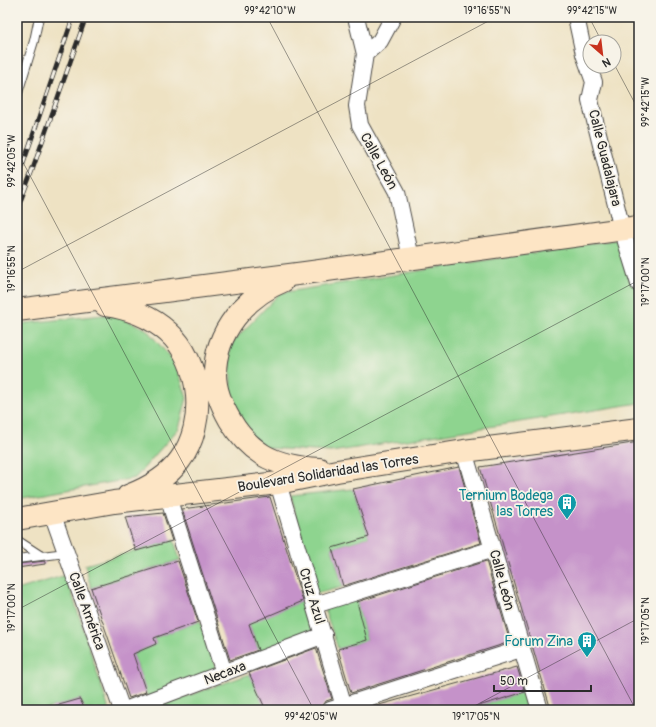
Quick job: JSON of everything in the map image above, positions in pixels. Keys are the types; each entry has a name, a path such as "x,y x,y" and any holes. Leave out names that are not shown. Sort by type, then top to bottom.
{"main road":[{"path":"17,310 305,273 631,228"},
{"path":"305,273 264,290 252,299 236,315 219,351 215,374 216,387 220,402 234,426 254,448 276,461 289,465 338,471"},
{"path":"64,304 91,304 121,308 146,316 169,333 178,344 191,368 195,381 197,395 196,422 190,442 180,460 160,478 140,491 114,502"},
{"name":"Boulevard Solidaridad las Torres","path":"17,519 114,502 168,497 278,483 338,471 464,451 639,429"}],"street":[{"name":"Calle León","path":"356,17 365,54 357,106 360,125 363,134 392,181 397,192 411,258"},
{"path":"365,54 380,41 392,17"},
{"name":"Calle Guadalajara","path":"576,17 584,54 594,82 590,100 595,121 631,228 639,284"},
{"name":"Calle León","path":"464,451 521,650 540,710"},
{"name":"Cruz Azul","path":"278,483 324,635 340,708"},
{"path":"168,497 224,673"},
{"name":"Calle América","path":"52,512 124,710"},
{"path":"315,605 493,549"},
{"name":"Necaxa","path":"124,710 324,635"},
{"path":"340,708 521,650"}],"lane":[{"path":"17,96 34,41 39,17"},
{"path":"17,540 40,555"},
{"path":"17,559 66,553"}],"green space":[{"path":"639,236 639,403 331,452 253,447 231,396 230,345 280,293"},
{"path":"113,314 146,329 176,364 187,398 179,428 135,478 17,499 17,324"},
{"path":"353,489 369,537 332,548 343,587 315,594 290,496"},
{"path":"174,540 180,560 91,588 85,565"},
{"path":"66,575 109,710 85,710 80,699 43,710 17,710 17,590"},
{"path":"356,598 367,640 338,649 324,607"},
{"path":"303,601 313,630 259,652 246,615 262,618"},
{"path":"200,621 218,672 148,698 133,654 156,644 154,638"},
{"path":"250,674 266,710 148,710"},
{"path":"527,691 533,710 465,710"}],"building":[{"name":"Ternium Bodega las Torres","path":"639,442 639,710 551,710 480,467"},
{"path":"459,467 481,543 343,586 332,548 369,537 353,489"},
{"path":"270,497 303,601 249,624 258,650 230,660 182,509"},
{"path":"163,513 172,541 136,551 125,517"},
{"path":"45,561 45,564 17,568 17,564"},
{"path":"178,561 198,622 154,638 156,644 133,654 146,692 129,698 91,588"},
{"path":"486,561 510,642 351,693 338,649 367,640 357,602"},
{"path":"316,648 332,699 326,701 321,710 266,710 249,673"},
{"path":"517,667 525,692 465,710 373,710 372,707"},
{"path":"80,699 85,710 52,710 52,707"}],"railway":[{"path":"17,182 73,17"},
{"path":"17,210 86,17"}],"place":[{"name":"Ternium Bodega las Torres","path":"567,520"},
{"name":"Forum Zina","path":"587,658"}]}
